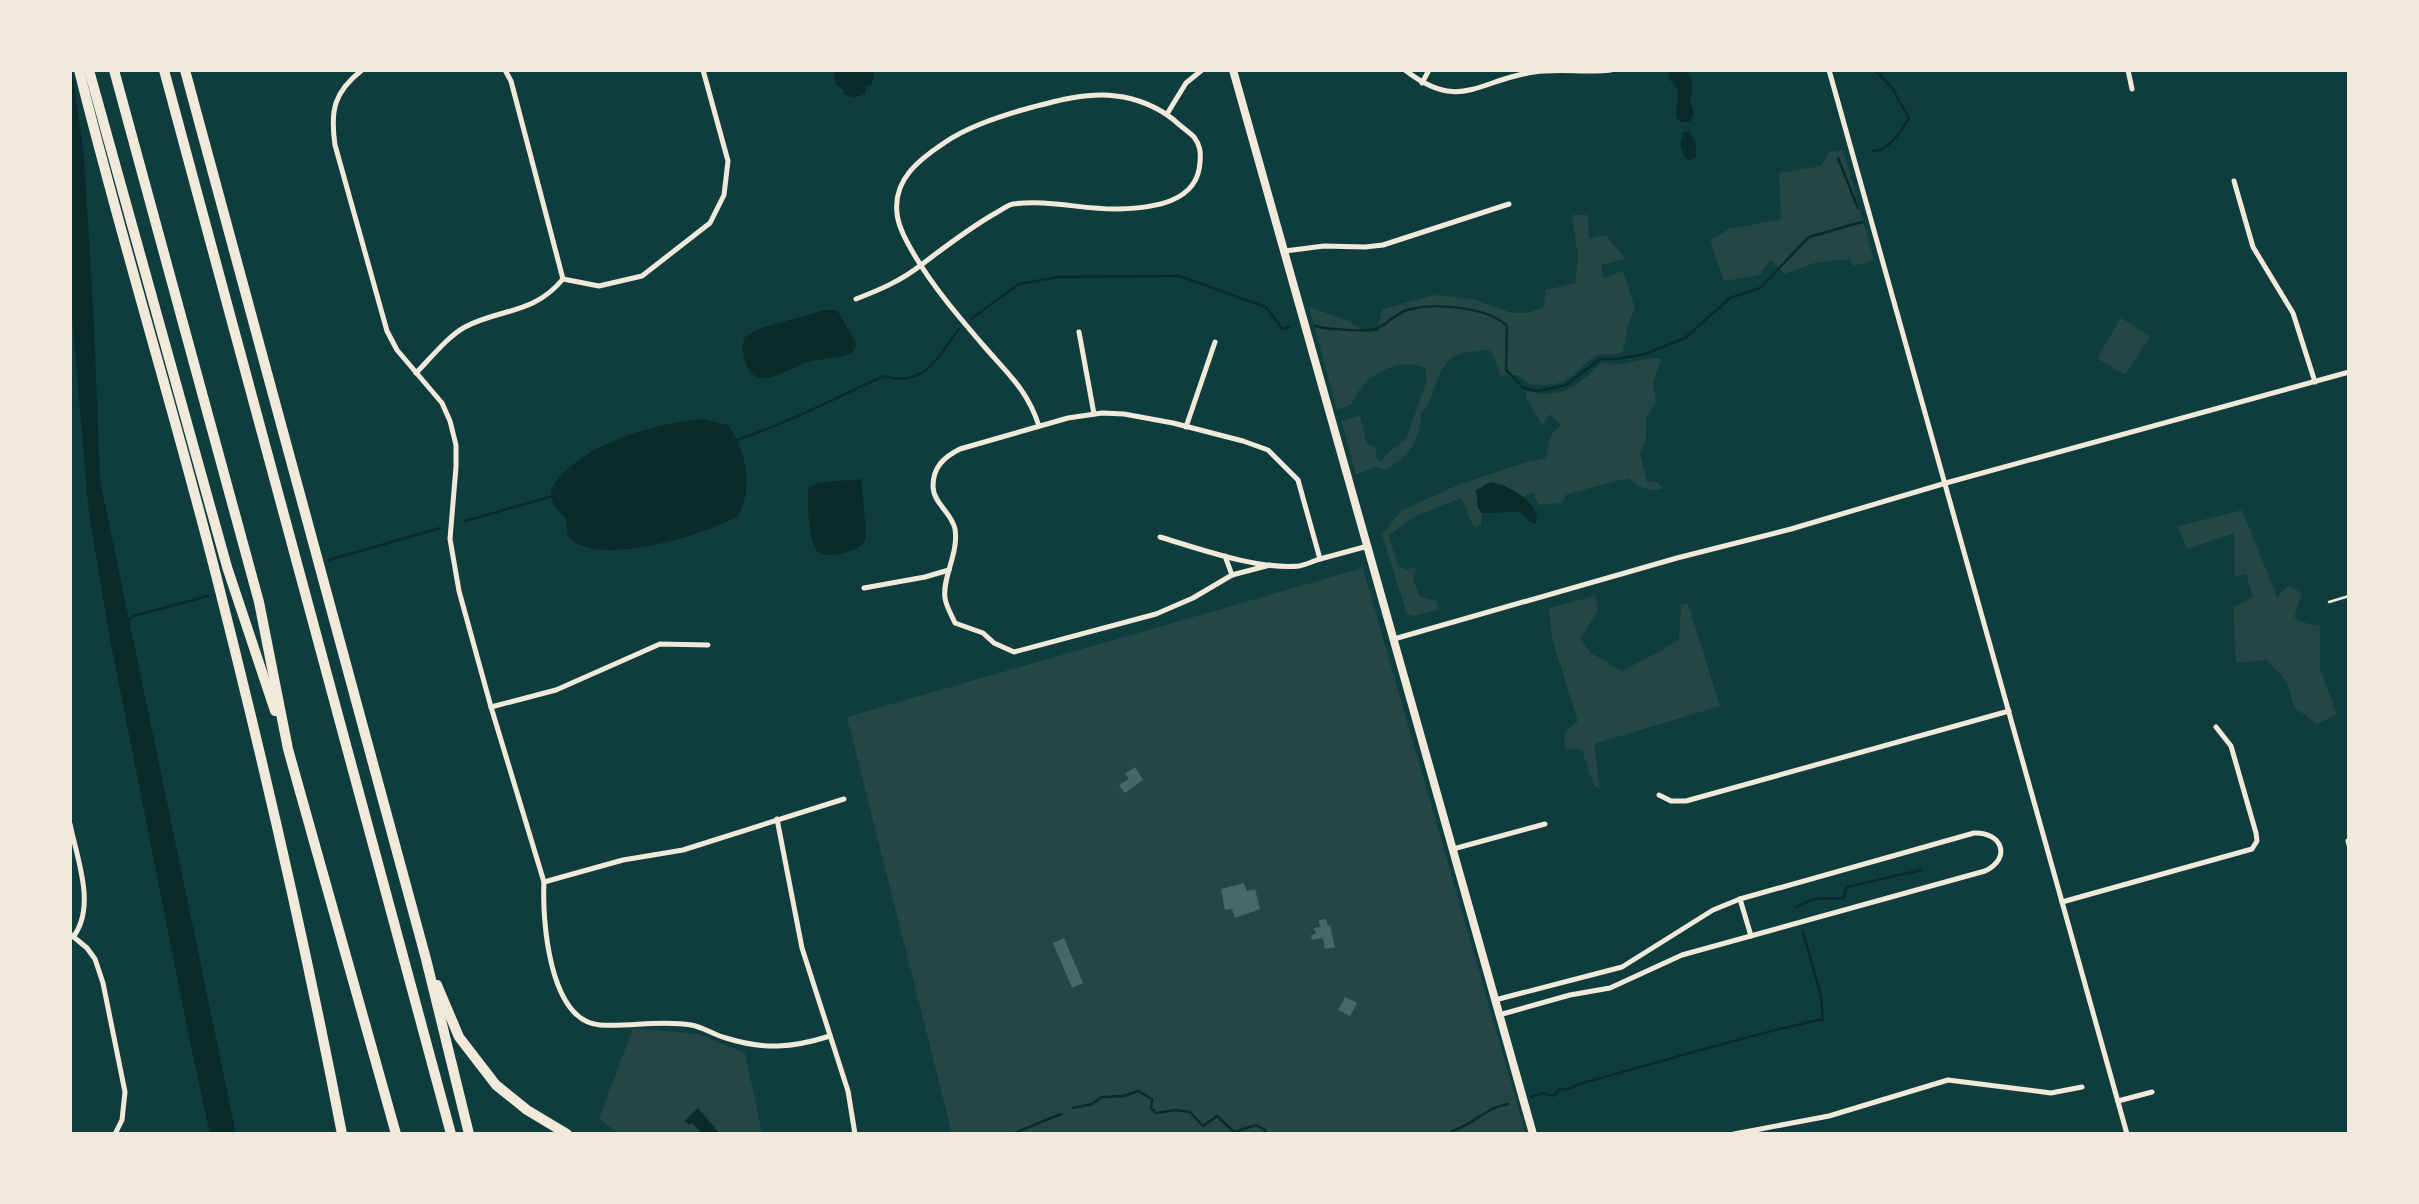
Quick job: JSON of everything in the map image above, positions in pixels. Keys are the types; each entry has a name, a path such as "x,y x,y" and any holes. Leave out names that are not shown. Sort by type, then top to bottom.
{"highway":[{"path":"79,70 112,203 219,587 305,945 342,1134"},
{"path":"89,70 227,568 288,749 396,1134"},
{"path":"114,70 259,602 288,749"},
{"path":"164,70 451,1134"},
{"path":"185,70 426,958 469,1134"},
{"path":"426,958 459,1037 496,1084 527,1110 567,1134"}],"main road":[{"path":"1233,70 1533,1134"}],"street":[{"path":"362,70 348,81 337,97 333,129 335,145 387,331 397,350 442,403 456,445 457,467 450,539 459,591 544,882 543,912 549,948 557,980 567,1003 577,1016 597,1025 634,1023 692,1026 727,1039 762,1047 801,1045 830,1036"},
{"path":"505,70 511,81 563,279"},
{"path":"563,279 599,286 642,276 710,223 724,195 728,161 703,70"},
{"path":"1167,114 1186,83 1202,70"},
{"path":"1405,70 1422,83 1441,90 1467,92 1533,72 1611,70"},
{"path":"1422,83 1429,70"},
{"path":"1829,70 2127,1134"},
{"path":"2128,70 2132,89"},
{"path":"856,299 896,282 921,265 968,229 1011,204 1115,209 1146,208 1172,200 1193,187 1200,172 1201,150 1195,138 1167,114 1141,102 1116,96 1084,96 1050,103 976,126 949,139 918,161 904,177 898,196 897,213 900,225 921,265 981,343 1017,381 1032,405 1039,426"},
{"path":"2234,181 2253,247 2293,313 2315,382"},
{"path":"1285,251 1324,246 1383,245 1508,204"},
{"path":"416,373 464,328 540,301 563,279"},
{"path":"1079,332 1094,414"},
{"path":"1186,427 1215,342"},
{"path":"1394,639 2349,372"},
{"path":"1270,565 1232,576 1193,598 1156,614 1014,652 995,643 983,633 955,623 944,597 955,554 955,527 939,503 933,488 938,465 960,449 1039,426 1094,414 1124,414 1186,427 1268,450 1282,463 1297,480 1320,559"},
{"path":"1160,537 1225,556 1270,565 1300,566 1368,546"},
{"path":"1225,556 1232,576"},
{"path":"864,588 950,570"},
{"path":"491,707 556,690 660,644 708,645"},
{"path":"1659,795 1671,801 1686,801 2009,711"},
{"path":"2062,902 2252,849 2256,833 2231,746 2216,727"},
{"path":"544,882 623,860 683,850 844,799"},
{"path":"777,819 803,948 848,1091 855,1134"},
{"path":"70,824 85,906 81,926 72,935 94,959 103,983 125,1092 124,1112 117,1133"},
{"path":"1453,849 1545,824"},
{"path":"1495,1000 1622,967 1713,910 1740,899 1974,833 1984,832 1992,836 2001,848 2001,856 1997,862 1985,871 1682,956 1610,988 1570,995 1499,1015"},
{"path":"1740,899 1751,936"},
{"path":"1734,1134 1829,1116 1948,1080 2051,1093 2082,1087"},
{"path":"2118,1101 2152,1092"}],"lane":[{"path":"2329,602 2349,596"}],"shaded area":[{"path":"70,70 84,156 100,480 236,1134 210,1134 109,634 89,515 70,290"},
{"path":"834,70 874,70 872,84 866,88 865,94 853,98 844,94 835,84"},
{"path":"1670,70 1684,70 1691,80 1690,99 1693,114 1689,122 1681,122 1676,117 1678,90 1669,78"},
{"path":"1684,132 1690,132 1696,144 1696,157 1690,161 1684,157 1680,144"},
{"path":"1843,150 1874,260 1854,266 1849,259 1814,263 1785,274 1771,260 1759,275 1724,281 1710,241 1729,229 1781,219 1779,173 1821,166 1829,152"},
{"path":"1572,215 1588,215 1589,239 1606,235 1625,259 1601,265 1603,278 1623,271 1635,308 1628,325 1623,352 1596,356 1565,381 1540,385 1530,385 1518,375 1500,376 1495,358 1489,350 1457,355 1450,359 1440,373 1421,414 1415,441 1406,454 1385,470 1375,467 1356,475 1341,421 1360,416 1366,442 1376,448 1377,459 1381,462 1406,439 1427,380 1425,368 1403,365 1382,371 1364,385 1352,404 1337,410 1309,307 1349,321 1363,332 1377,332 1382,309 1436,295 1475,300 1512,313 1527,313 1543,308 1546,290 1575,283 1578,256"},
{"path":"825,310 837,310 857,344 852,353 808,362 765,378 751,373 743,354 745,337 758,329"},
{"path":"2121,318 2150,336 2125,375 2097,358"},
{"path":"1651,358 1661,359 1653,383 1656,403 1647,416 1646,438 1640,454 1647,482 1658,482 1662,489 1644,488 1629,478 1567,494 1561,503 1539,505 1533,492 1524,497 1501,484 1478,508 1482,513 1481,525 1474,528 1461,498 1418,515 1389,535 1397,564 1405,570 1417,567 1413,579 1420,597 1437,601 1439,609 1414,616 1407,614 1382,535 1402,510 1458,485 1546,458 1551,435 1561,425 1550,414 1544,424 1541,423 1526,398 1527,391 1550,394 1560,392 1586,378 1602,362 1618,365"},
{"path":"703,419 728,425 743,457 746,493 738,516 680,539 631,549 588,548 570,539 566,519 554,506 551,496 551,490 562,474 578,460 618,439 662,425"},
{"path":"860,479 866,536 864,543 840,554 827,555 818,552 810,531 809,487 817,483"},
{"path":"1490,482 1505,486 1529,502 1537,516 1536,524 1520,512 1482,513 1478,508 1476,490"},
{"path":"2242,510 2277,597 2288,586 2302,593 2294,617 2301,622 2320,626 2320,669 2337,714 2317,724 2294,707 2287,682 2267,660 2236,663 2233,607 2253,597 2246,574 2235,576 2234,533 2187,549 2178,526"},
{"path":"1363,568 1526,1134 952,1134 847,717"},
{"path":"1595,596 1598,610 1580,639 1591,653 1623,672 1679,639 1681,605 1688,604 1720,706 1594,744 1600,789 1594,786 1582,750 1565,749 1564,733 1578,721 1552,639 1549,608"},
{"path":"633,1028 698,1034 745,1053 762,1134 620,1134 599,1119"},
{"path":"698,1108 720,1134 702,1134 692,1123 689,1125 685,1120"}],"building":[{"path":"1135,767 1143,780 1125,793 1119,785 1129,779 1125,774"},
{"path":"1244,883 1247,891 1255,889 1260,909 1235,918 1232,909 1225,910 1221,889"},
{"path":"1326,919 1335,947 1325,949 1323,938 1312,940 1311,935 1316,934 1314,928 1320,927 1319,920"},
{"path":"1064,938 1083,983 1072,988 1053,943"},
{"path":"1345,997 1357,1003 1350,1016 1338,1010"}],"waterway":[{"path":"1872,151 1889,144 1909,118 1892,88 1875,70"},
{"path":"1838,158 1858,208"},
{"path":"1315,326 1369,330 1403,312 1418,308 1431,306 1474,310 1507,326 1506,370 1524,388 1538,391 1566,385 1600,359 1645,354 1685,338 1730,298 1760,288 1809,237 1862,222"},
{"path":"971,319 1019,284 1059,277 1179,276 1266,307 1282,329 1289,327"},
{"path":"737,440 793,418 884,376 898,379 920,374 937,359 959,329"},
{"path":"465,521 553,496"},
{"path":"329,560 440,528"},
{"path":"125,622 134,616 208,596"},
{"path":"1796,907 1814,899 1843,898 1847,887 1921,870"},
{"path":"1531,1097 1543,1093 1553,1096 1560,1089 1823,1019 1821,996 1803,932"},
{"path":"1073,1108 1092,1104 1102,1097 1124,1096 1138,1091 1152,1099 1151,1108 1156,1113 1175,1110 1190,1112 1203,1126 1217,1116 1234,1132 1256,1125 1265,1130 1266,1134"},
{"path":"1452,1131 1508,1104"},
{"path":"1012,1134 1061,1114"}]}
